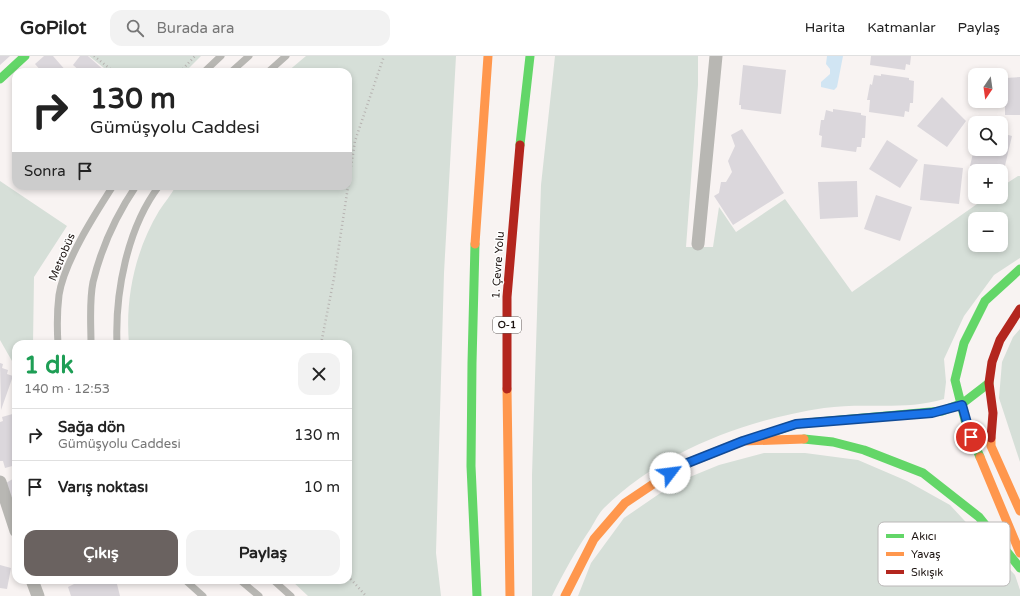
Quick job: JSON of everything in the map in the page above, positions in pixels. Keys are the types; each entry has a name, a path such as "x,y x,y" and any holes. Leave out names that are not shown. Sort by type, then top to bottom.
{"main road":[{"path":"0,79 25,56"},
{"path":"477,596 471,468 472,306 478,184 488,56"},
{"name":"1. Çevre Yolu","path":"510,596 507,478 507,297 515,183 530,56"},
{"path":"1007,522 966,424 955,380 964,343 985,301 1020,268"},
{"path":"1020,309 1000,340 992,362 989,383 993,413 991,446 1020,511"},
{"path":"565,596 594,539 625,504 680,466 743,441 796,424 932,413 962,405 989,383"},
{"path":"743,441 803,439 833,442 864,450 923,473 979,517 983,522"},
{"path":"1010,530 1020,553"},
{"path":"1010,556 1020,568"}],"street":[{"path":"698,244 716,56"},
{"path":"0,482 12,519"},
{"path":"34,584 38,596"}],"lane":[{"path":"208,68 221,56"},
{"path":"236,68 249,56"},
{"path":"272,68 286,56"},
{"name":"Metrobüs","path":"58,340 59,294 70,262 87,228 111,190"},
{"path":"91,340 93,283 112,229 134,190"},
{"path":"117,340 116,326 120,290 129,248 135,231 157,190"},
{"path":"190,584 203,596"},
{"path":"245,584 259,596"},
{"path":"278,584 291,596"}],"path":[{"path":"94,56 109,68"},
{"path":"184,68 194,56"},
{"path":"352,161 355,141 384,56"},
{"path":"322,340 334,278 347,190"},
{"path":"352,580 366,596"}],"shaded area":[{"path":"89,56 201,56 189,68 104,68"},
{"path":"306,56 456,56 444,273 436,553 441,596 308,596 295,584 352,584 352,340 129,340 130,292 138,259 151,226 159,211 174,190 352,190 352,68 292,68"},
{"path":"555,56 698,56 698,85 686,247 713,247 719,207 736,232 785,199 852,292 977,204 1008,204 1008,182 1020,176 1020,258 994,275 964,316 944,359 946,382 944,399 914,405 839,406 794,413 735,430 678,454 627,488 604,508 575,553 552,596 532,596 532,475 541,185"},
{"path":"0,181 67,226 34,277 33,340 12,340 12,361 0,340"},
{"path":"1020,329 1020,462 999,398 1002,362 1013,337"},
{"path":"764,453 805,453 858,460 907,481 950,505 966,522 878,522 878,586 1010,586 1010,570 1015,575 1020,590 1020,596 578,596 591,563 624,518 675,483 719,465"}],"water":[{"path":"827,56 843,56 837,87 834,90 821,87 821,82 830,74 830,69 826,64"}],"building":[{"path":"0,56 10,56 0,65"},
{"path":"44,56 53,56 64,68 38,68 35,64"},
{"path":"80,56 88,56 102,68 76,68 73,65"},
{"path":"871,56 911,56 910,65 906,64 905,70 870,65"},
{"path":"743,65 786,70 781,114 741,109 741,105 739,105"},
{"path":"881,74 909,78 909,80 914,81 913,103 910,103 909,112 905,111 904,117 869,112 870,100 867,100 870,84 872,85 874,75 881,76"},
{"path":"1020,77 1020,115 1005,115 1005,108 1008,108 1008,78"},
{"path":"942,97 966,121 947,147 917,126"},
{"path":"833,109 861,113 861,115 866,116 865,138 862,138 861,147 857,147 856,152 821,147 822,136 819,135 821,120 824,120 826,110 833,112"},
{"path":"742,129 784,193 733,225 714,196 719,193 721,182 726,182 732,172 728,161 735,146 731,135"},
{"path":"1008,135 1012,136 1008,153"},
{"path":"887,140 918,160 900,188 869,169"},
{"path":"972,156 1007,156 1005,164 970,164"},
{"path":"924,164 963,168 959,204 920,200"},
{"path":"857,181 858,217 820,219 818,182"},
{"path":"876,195 912,207 900,241 864,229"},
{"path":"0,363 3,364 2,368 8,370 7,374 12,376 1,410"},
{"path":"12,414 12,466 5,468 3,461 0,461 0,422 3,421 2,417"},
{"path":"12,479 12,504 6,483"},
{"path":"0,565 11,568 7,589 0,588"},
{"path":"74,584 117,584 120,596 71,596 68,587"}],"traffic: fast":[{"path":"0,79 25,56"},
{"path":"520,145 530,56"},
{"path":"475,244 471,466 477,596"},
{"path":"980,457 966,424 955,380 964,343 985,301 1020,269"},
{"path":"766,434 796,424 942,411 963,403 989,383"},
{"path":"804,439 833,442 864,450 923,473 979,517 983,522"},
{"path":"1010,556 1020,568"}],"traffic: slow":[{"path":"475,244 488,56"},
{"path":"507,389 510,596"},
{"path":"991,438 991,446 1020,511"},
{"path":"565,596 594,539 625,503 680,466 743,441 804,439"},
{"path":"980,457 1007,522"},
{"path":"1010,529 1020,553"}],"traffic: jam":[{"path":"507,389 507,297 520,145"},
{"path":"991,438 993,413 989,383 992,362 1000,340 1020,309"}],"route":[{"path":"670,473 680,466 743,441 796,424 932,413 962,405 966,424 971,437"}]}
